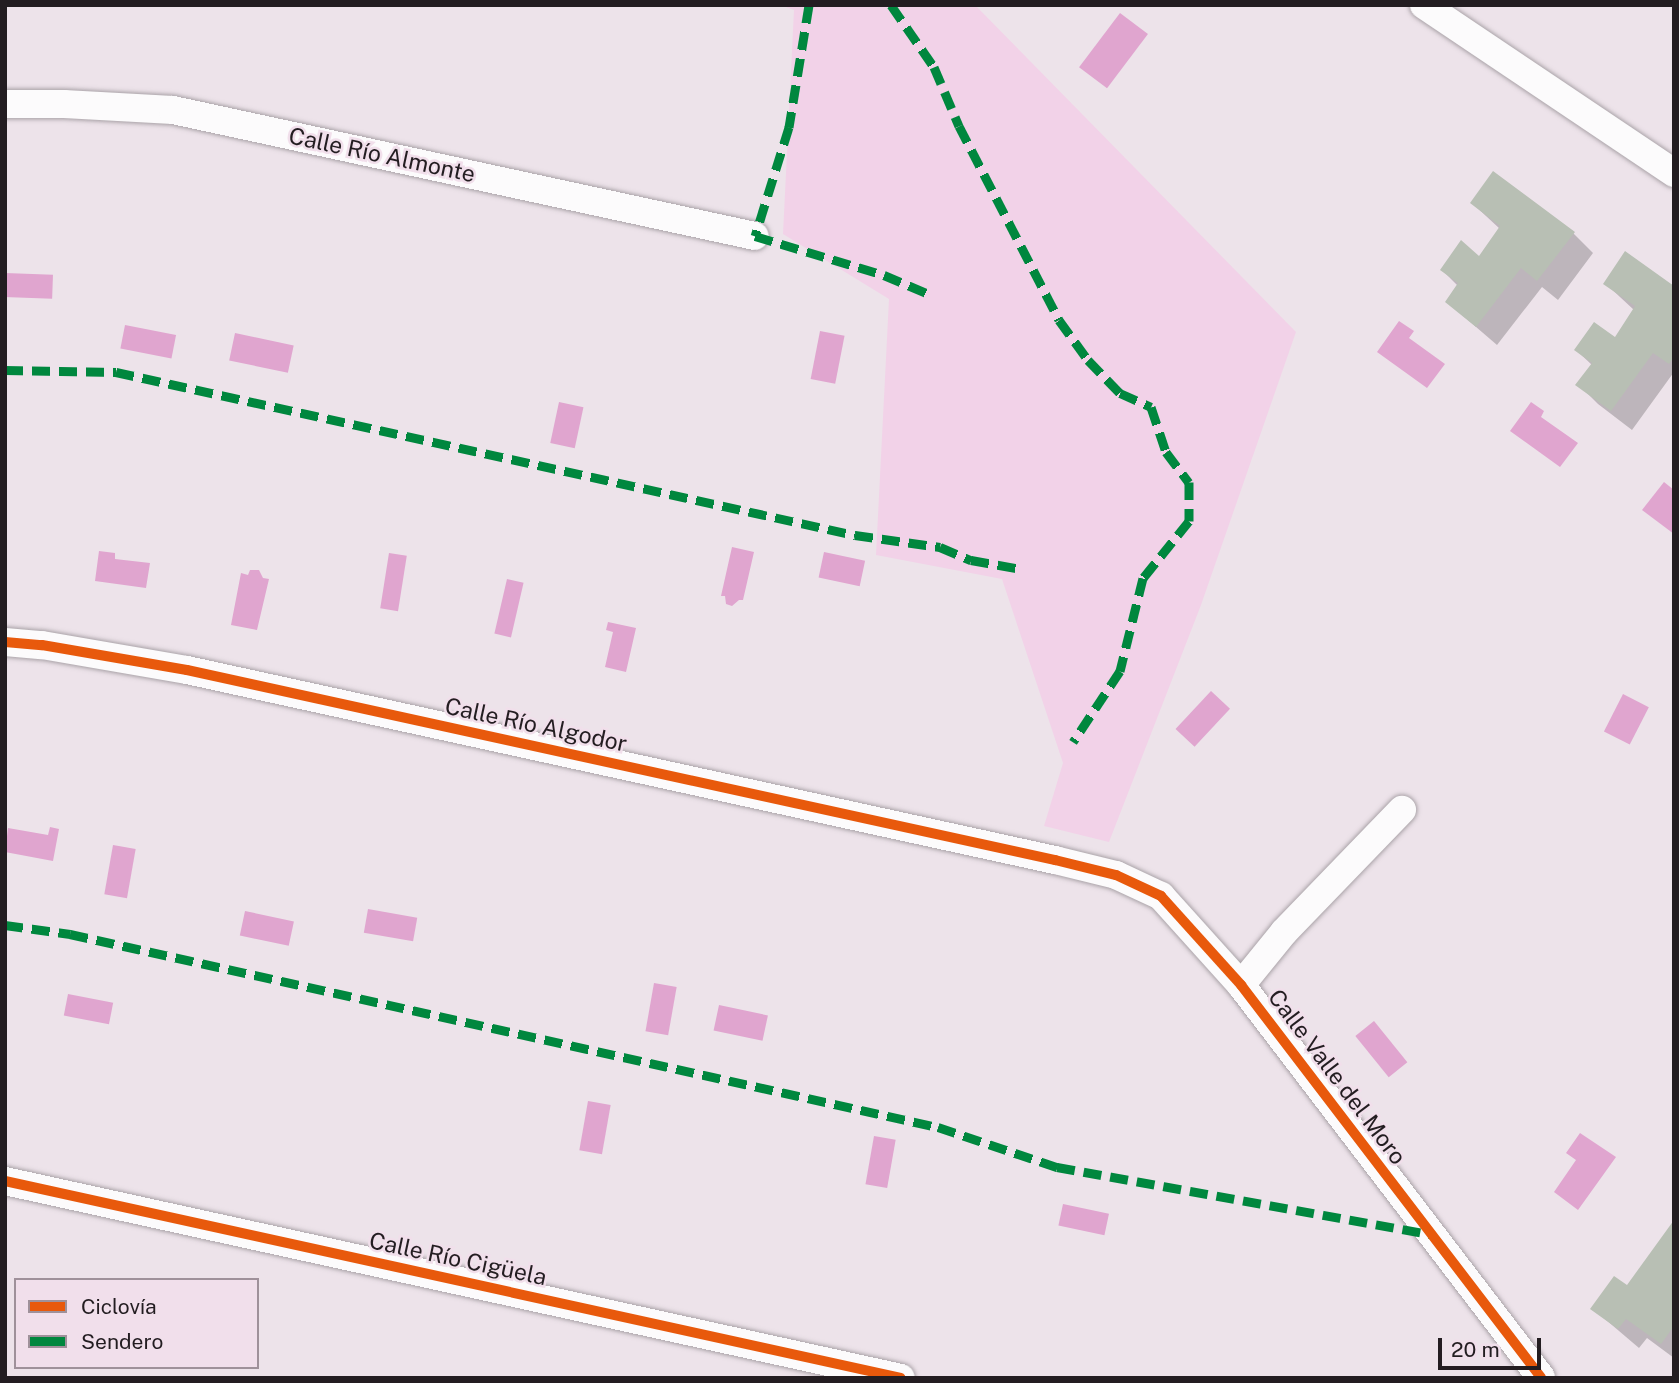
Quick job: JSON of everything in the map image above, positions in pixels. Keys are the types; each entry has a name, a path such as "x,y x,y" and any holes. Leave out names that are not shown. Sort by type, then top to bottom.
{"street":[{"path":"1424,5 1674,173"},
{"name":"Calle Río Almonte","path":"5,104 64,104 173,110 755,236"},
{"name":"Calle Río Algodor","path":"5,642 42,645 187,670 1055,860"},
{"name":"Calle Valle del Moro","path":"1241,985 1284,932 1402,810"},
{"name":"Calle Valle del Moro","path":"1055,860 1116,875 1161,896 1241,985 1541,1378"},
{"name":"Calle Río Cigüela","path":"5,1181 901,1378"}],"shaded area":[{"path":"780,5 975,5 1296,332 1201,605 1109,842 1044,826 1063,763 1002,579 876,555 889,299 783,234 794,10"},
{"path":"1120,13 1148,34 1107,88 1079,67"},
{"path":"5,273 53,275 52,299 5,297"},
{"path":"1399,321 1414,331 1409,338 1445,364 1427,388 1377,352"},
{"path":"125,325 176,335 171,358 120,349"},
{"path":"820,331 845,336 835,384 811,379"},
{"path":"235,333 294,345 288,373 229,360"},
{"path":"559,402 583,407 575,448 550,443"},
{"path":"1531,402 1544,411 1541,417 1578,443 1560,467 1510,431"},
{"path":"1664,482 1674,490 1674,534 1642,510"},
{"path":"732,547 754,552 743,600 732,606 726,604 725,596 721,596"},
{"path":"99,551 115,553 115,559 150,563 146,588 95,581"},
{"path":"824,552 865,561 860,586 819,577"},
{"path":"389,553 407,556 398,611 380,608"},
{"path":"250,570 259,570 263,578 269,579 257,630 231,625 241,573 248,575"},
{"path":"507,579 524,583 511,637 494,634"},
{"path":"608,622 636,628 626,672 605,667 613,632 606,630"},
{"path":"1211,691 1230,709 1195,747 1176,729"},
{"path":"1623,694 1649,707 1630,745 1604,731"},
{"path":"50,827 59,829 53,861 5,852 8,828 48,835"},
{"path":"113,845 136,849 127,898 104,894"},
{"path":"368,909 417,918 413,941 364,933"},
{"path":"245,911 294,921 289,946 240,935"},
{"path":"654,983 677,987 668,1035 645,1031"},
{"path":"68,994 113,1003 109,1024 64,1016"},
{"path":"719,1005 768,1015 763,1041 714,1030"},
{"path":"1374,1021 1407,1062 1389,1077 1355,1036"},
{"path":"588,1101 611,1105 602,1154 579,1150"},
{"path":"1580,1133 1616,1157 1578,1210 1554,1192 1576,1160 1566,1153"},
{"path":"874,1136 896,1140 887,1188 865,1184"},
{"path":"1063,1204 1109,1214 1104,1235 1058,1226"}],"building":[{"path":"1493,171 1575,232 1537,281 1521,268 1476,327 1445,302 1458,283 1440,270 1461,240 1479,256 1500,226 1470,203"},
{"path":"1625,251 1674,286 1674,357 1669,364 1653,353 1611,411 1575,385 1592,363 1574,350 1594,322 1615,337 1635,306 1603,284"},
{"path":"1674,1220 1674,1326 1661,1344 1626,1319 1618,1329 1590,1309 1614,1276 1627,1285"}],"marked path":[{"path":"809,5 789,127 755,236 884,275 929,294"},
{"path":"891,5 934,67 959,126 1059,320 1088,360 1120,393 1151,407 1166,452 1189,482 1189,521 1143,578 1120,671 1073,742"},
{"path":"5,370 116,372 855,535 940,547 971,560 1016,568"},
{"path":"5,925 70,934 938,1127 1057,1167 1430,1234"}],"cycle path":[{"path":"5,642 42,645 187,670 1055,860 1116,875 1161,896 1241,985 1541,1378"},
{"path":"5,1181 901,1378"}]}
